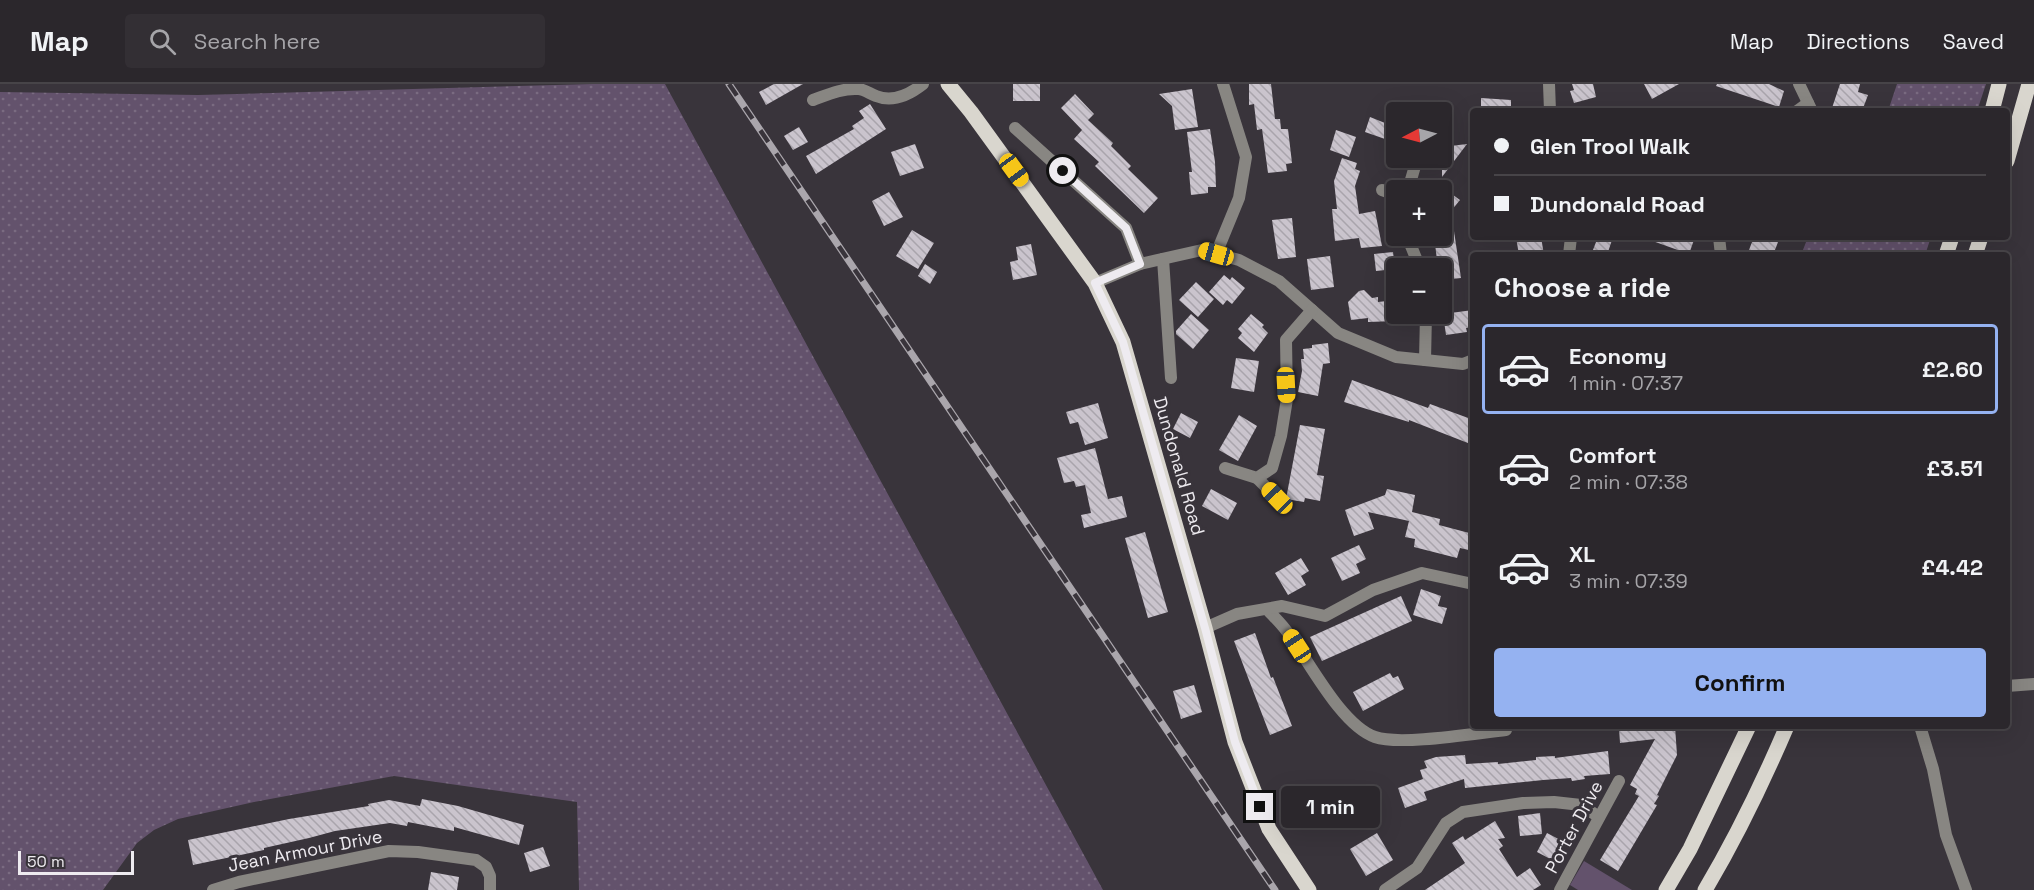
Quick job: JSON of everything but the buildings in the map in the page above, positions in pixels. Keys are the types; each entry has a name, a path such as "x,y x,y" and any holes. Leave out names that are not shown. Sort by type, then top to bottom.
{"main road":[{"name":"Dundonald Road","path":"948,84 996,145 1095,283 1123,342 1205,628 1235,742 1269,829 1310,890"},
{"path":"1993,108 1999,84"},
{"path":"2010,150 2029,84"},
{"path":"1666,890 1690,849 1748,729"},
{"path":"1705,890 1767,773 1786,729"}],"street":[{"path":"813,100 840,91 861,89 878,97 897,99 923,84"},
{"path":"1216,254 1239,198 1246,157 1222,84"},
{"path":"1549,84 1550,108"},
{"path":"1799,84 1810,107"},
{"path":"1016,128 1126,228 1140,264"},
{"path":"1382,190 1386,191"},
{"path":"1095,283 1140,264 1202,250 1239,260 1279,281 1338,333 1396,357 1463,364 1470,361"},
{"path":"1163,259 1171,378"},
{"path":"1257,478 1272,468 1281,436 1287,399 1286,340 1312,310"},
{"path":"1425,360 1426,324"},
{"path":"1225,468 1257,478 1277,498"},
{"path":"1205,628 1237,614 1282,606 1326,616 1373,590 1422,573 1470,583"},
{"path":"1267,609 1287,631 1316,675 1349,718 1373,737 1394,741 1506,730"},
{"path":"2010,686 2034,684"},
{"path":"1921,729 1933,769 1946,835 1966,890"},
{"name":"Porter Drive","path":"1560,890 1619,781"},
{"path":"1385,890 1417,868 1446,823 1463,812 1554,802 1581,805 1599,817"},
{"name":"Jean Armour Drive","path":"213,890 239,882 388,851 418,852 476,860 486,867 490,876 490,890"}],"shaded area":[{"path":"665,84 1103,890 579,890 577,802 394,776 254,802 178,819 154,830 137,843 103,890 0,890 0,92 198,95"},
{"path":"1897,84 1986,84 1978,108 1889,108"},
{"path":"1807,240 1930,240 1926,252 1802,252"},
{"path":"1584,861 1632,890 1578,890 1570,885"}],"railway":[{"path":"729,84 1275,890"}],"route":[{"path":"1063,171 1126,228 1140,264 1095,283 1123,342 1205,628 1235,742 1260,807"}]}
